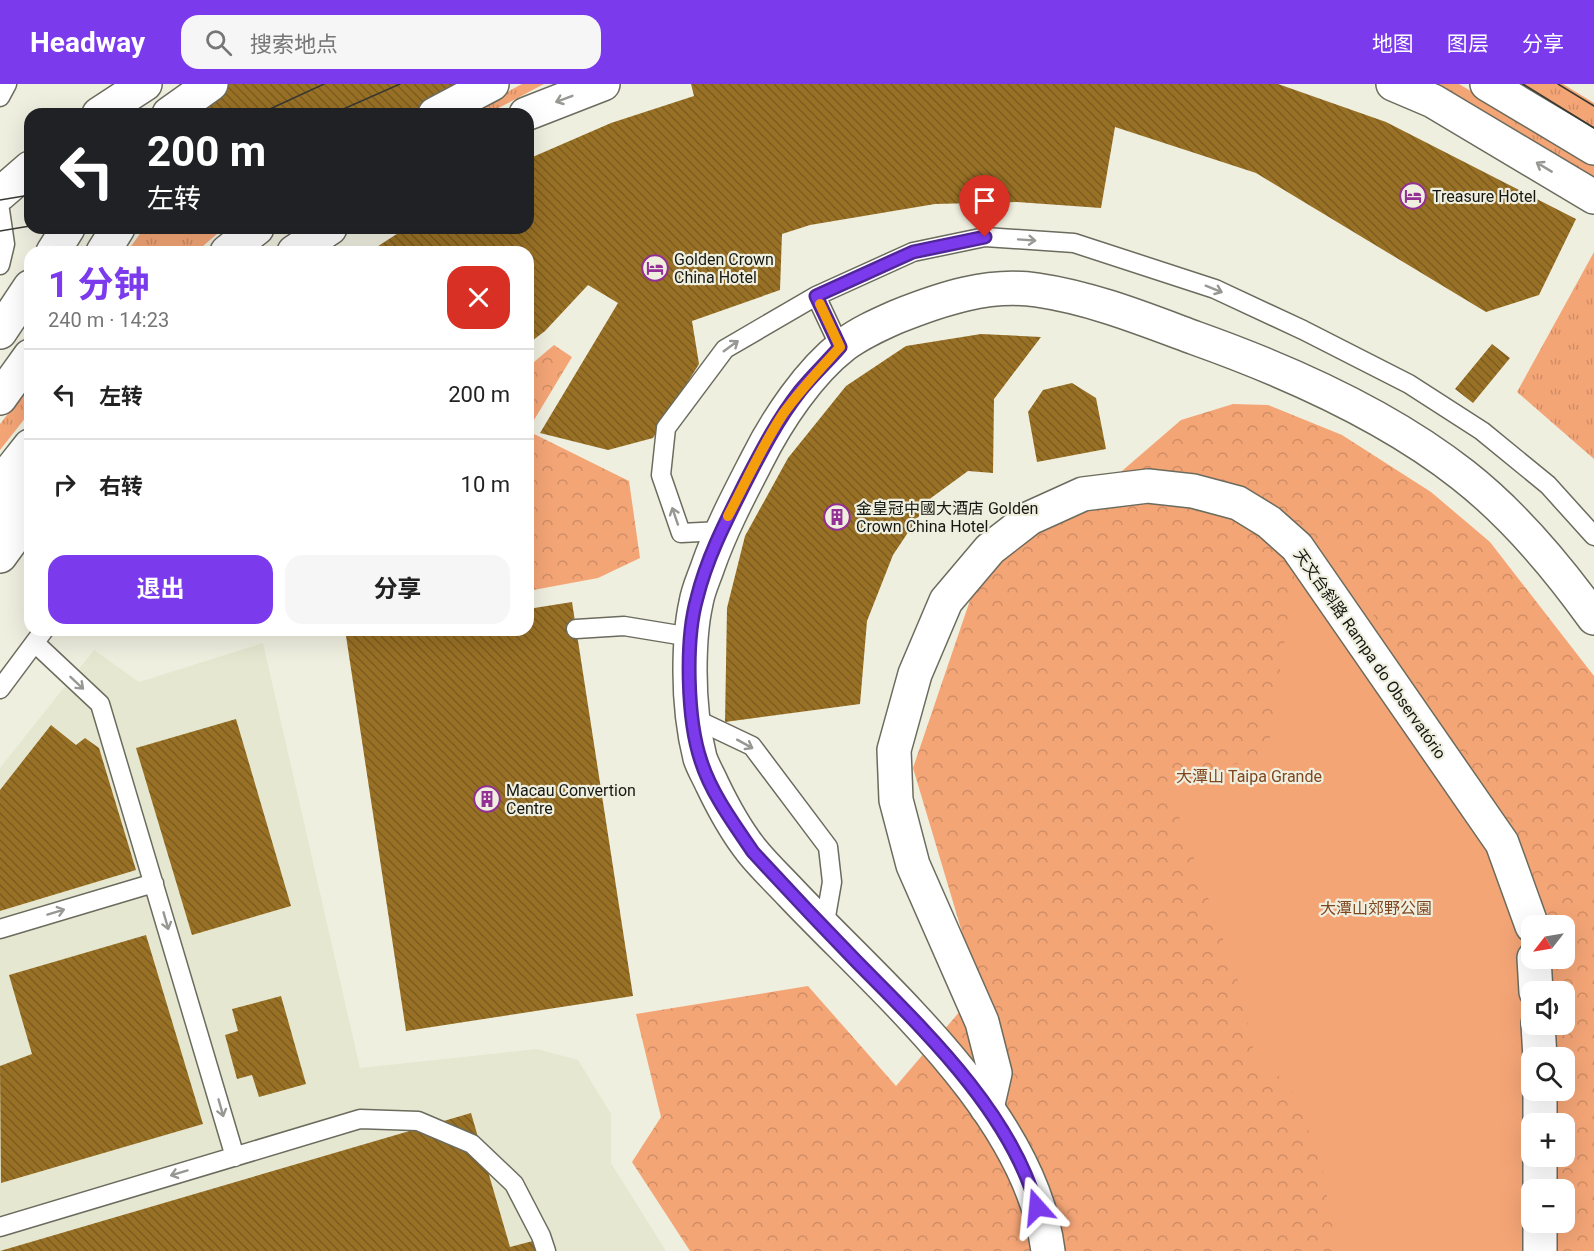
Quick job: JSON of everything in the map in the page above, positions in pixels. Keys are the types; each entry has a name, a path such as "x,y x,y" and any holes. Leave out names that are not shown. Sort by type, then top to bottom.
{"street":[{"path":"108,108 145,84"},
{"path":"177,108 211,84"},
{"path":"198,108 219,84"},
{"path":"446,108 492,84"},
{"path":"534,111 603,84"},
{"path":"1394,84 1433,101 1594,197"},
{"path":"1487,84 1594,148"},
{"path":"0,194 24,173"},
{"path":"234,246 250,234"},
{"path":"303,246 321,234"},
{"path":"1048,1251 1033,1191 1021,1160 987,1108 940,1047 753,852 736,827 701,761 693,718 690,672 696,599 721,531 765,445 801,390 840,347 877,326 941,300 974,292 1013,288 1077,298 1121,311 1226,349 1368,413 1418,443 1464,476 1507,514 1539,547 1594,618"},
{"path":"0,332 24,295"},
{"path":"0,398 24,364"},
{"path":"0,484 24,454"},
{"name":"天文台斜路 Rampa do Observatório","path":"987,1108 995,1073 982,1022 913,865 896,800 894,750 915,674 946,601 990,549 1030,518 1083,494 1148,486 1193,491 1238,503 1269,522 1296,547 1502,843 1528,915"},
{"path":"0,522 24,491"},
{"path":"0,556 24,523"},
{"path":"1540,1233 1540,1251"}],"lane":[{"path":"0,97 7,84"},
{"path":"0,210 5,244 0,265"},
{"path":"721,531 681,533 661,475 666,428 725,349 816,296 913,252 985,237 1074,243 1215,289 1303,330 1409,384 1491,438 1548,485 1594,536"},
{"path":"816,296 840,347"},
{"path":"576,629 624,626 692,637"},
{"path":"0,689 40,636 100,704 235,1157"},
{"path":"693,718 752,746 828,847 832,882 824,928"},
{"path":"0,929 154,883"},
{"path":"0,1227 360,1119 418,1121 472,1144 514,1184 542,1236 546,1251"}],"shaded area":[{"path":"263,643 360,1068 537,1049 578,1060 611,1114 611,1163 666,1251 0,1251 0,768 94,650 139,682"}],"green space":[{"path":"522,84 544,84 498,108 477,108"},
{"path":"1432,84 1459,84 1594,164 1594,177"},
{"path":"1515,84 1563,84 1594,103 1594,132"},
{"path":"140,234 217,234 203,246 131,246"},
{"path":"1594,252 1594,459 1517,392"},
{"path":"554,345 572,357 534,420 534,362"},
{"path":"24,393 24,420 0,450 0,424"},
{"name":"大潭山 Taipa Grande","path":"1233,404 1268,405 1342,435 1431,492 1490,542 1594,676 1594,1251 690,1251 632,1162 661,1117 636,1014 808,986 896,1086 979,989 913,768 983,562 1093,496 1181,420"},
{"path":"534,434 629,481 640,558 598,578 534,590"},
{"name":"大潭山郊野公園","path":"1326,540 1513,836 1530,915 1521,915 1521,969 1532,969 1532,981 1521,981 1521,1035 1532,1035 1532,1047 1521,1047 1521,1101 1532,1101 1532,1113 1521,1113 1521,1167 1532,1167 1532,1179 1521,1179 1521,1233 1556,1233 1557,1251 1337,1251 1321,1162 1288,1080 1257,1068 1242,992 1169,789 1268,752 1295,570"}],"building":[{"path":"212,84 490,84 452,108 158,108"},
{"name":"Golden Crown China Hotel","path":"691,84 1278,84 1386,122 1576,219 1539,295 1486,312 1256,173 1115,127 1101,208 1017,202 935,204 810,225 782,234 780,290 692,321 699,364 653,438 608,450 540,433 618,303 588,285 545,331 534,339 534,246 378,246 397,234 534,234 534,156 611,123 694,96"},
{"name":"金皇冠中國大酒店 Golden Crown China Hotel","path":"981,334 1041,337 994,399 993,473 968,471 931,498 893,555 867,621 860,704 725,722 727,608 745,536 788,458 846,386 906,346"},
{"path":"1492,344 1510,358 1473,403 1455,389"},
{"path":"1072,383 1096,398 1106,449 1037,462 1028,412 1043,390"},
{"name":"Macau Convertion Centre","path":"572,602 633,996 406,1031 346,636 534,636 534,608"},
{"path":"236,719 291,906 192,935 136,748"},
{"path":"51,725 76,745 85,738 99,748 136,870 0,911 0,790"},
{"path":"146,935 203,1124 1,1183 0,1066 32,1054 9,975"},
{"path":"281,996 306,1084 259,1097 252,1075 237,1079 225,1035 238,1031 232,1009"},
{"path":"471,1113 510,1247 548,1237 552,1251 0,1251"}],"tram line":[{"path":"272,108 324,84"},
{"path":"346,108 400,84"},
{"path":"1523,84 1594,128"},
{"path":"1558,84 1594,106"},
{"path":"0,200 24,196"},
{"path":"0,231 24,227"}],"slow traffic":[{"path":"728,516 783,415 801,390 840,347 820,304"}],"place":[{"name":"Treasure Hotel","path":"1413,196"},
{"name":"Golden Crown China Hotel","path":"655,268"},
{"name":"金皇冠中國大酒店 Golden Crown China Hotel","path":"837,517"},
{"name":"Macau Convertion Centre","path":"487,799"}],"route":[{"path":"985,237 913,252 816,296 840,347 801,390 783,415 721,531 696,599 690,672 693,718 701,761 736,827 753,852 940,1047 987,1108 1021,1160 1037,1207"}]}
